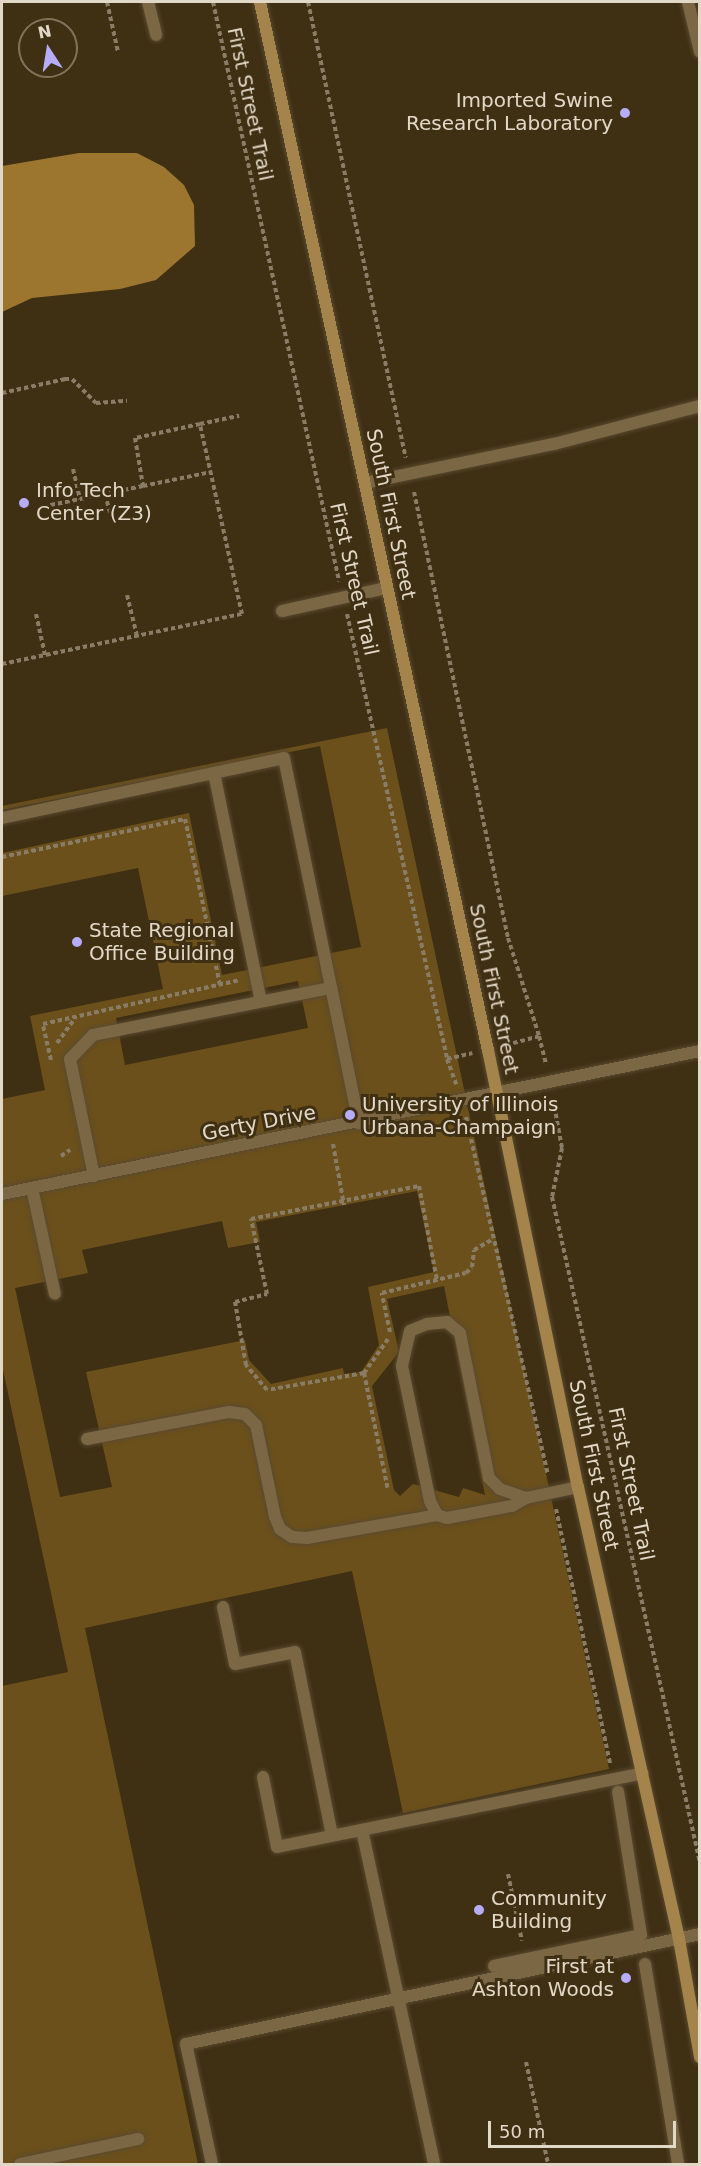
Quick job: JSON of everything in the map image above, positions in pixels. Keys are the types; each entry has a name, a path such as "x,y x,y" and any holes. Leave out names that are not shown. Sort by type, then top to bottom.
{"street":[{"path":"148,2 156,35"},
{"name":"South First Street","path":"260,2 488,1050 578,1487 679,1939 699,2057"},
{"path":"688,2 699,52"},
{"path":"364,483 554,444 699,406"},
{"path":"282,611 386,588"},
{"path":"2,818 284,758 359,1123"},
{"path":"214,773 261,1001"},
{"path":"94,1176 70,1059 93,1035 331,988"},
{"name":"Gerty Drive","path":"2,1194 330,1129 699,1051"},
{"path":"32,1188 55,1294"},
{"path":"437,1515 430,1501 402,1366 410,1331 427,1324 447,1322 460,1333 489,1478 500,1489 526,1498"},
{"path":"87,1439 229,1412 245,1414 256,1425 274,1517 280,1529 292,1537 307,1538 437,1515 447,1518 512,1506 526,1498 578,1487"},
{"path":"223,1607 235,1664 295,1652 332,1835"},
{"path":"263,1777 277,1847 643,1773"},
{"path":"494,1966 641,1935 618,1792"},
{"path":"362,1830 434,2164"},
{"path":"212,2164 186,2044 699,1934"},
{"path":"645,1964 678,2164"},
{"path":"20,2164 138,2139"}],"path":[{"path":"107,2 118,52"},
{"name":"First Street Trail","path":"213,2 447,1059 539,1036"},
{"path":"308,2 406,456"},
{"path":"2,393 72,379 96,403 127,401"},
{"path":"143,486 135,438 239,416"},
{"path":"2,664 242,614 200,424"},
{"path":"73,468 80,499"},
{"path":"46,506 211,472"},
{"path":"414,493 508,938 542,1047"},
{"path":"105,494 111,516"},
{"path":"127,595 137,636"},
{"path":"36,614 45,654"},
{"path":"2,857 185,819 220,985"},
{"path":"49,1053 76,1017"},
{"name":"First Street Trail","path":"555,1110 562,1148 552,1197 699,1863"},
{"path":"330,1129 343,1203"},
{"path":"471,1135 552,1492 610,1763"},
{"path":"364,1373 267,1390 246,1365 235,1302 267,1294 252,1219 343,1203 419,1186 437,1280"},
{"path":"508,1874 526,1959"},
{"path":"526,2061 548,2164"}],"shaded area":[{"path":"79,153 137,153 164,167 184,185 194,205 195,246 156,280 120,289 32,298 2,312 2,166"},
{"path":"387,728 609,1769 403,1813 352,1571 85,1628 198,2164 2,2164 2,1686 68,1672 2,1365 2,1099 45,1090 30,1016 163,989 138,868 2,896 2,853 189,813 222,975 361,947 320,746 2,810 2,806","holes":["298,981 308,1028 125,1065 116,1018","417,1191 434,1272 368,1287 379,1345 361,1372 344,1374 343,1368 271,1384 249,1360 245,1340 86,1372 112,1487 60,1497 15,1288 88,1273 82,1250 222,1221 228,1248 260,1242 256,1222","444,1286 485,1495 463,1488 459,1497 413,1484 400,1496 394,1490 372,1386 399,1352 387,1299"]}],"place":[{"name":"Imported Swine Research Laboratory","path":"625,113"},
{"name":"Info Tech Center (Z3)","path":"24,503"},
{"name":"State Regional Office Building","path":"77,942"},
{"name":"University of Illinois Urbana-Champaign","path":"350,1115"},
{"name":"Community Building","path":"479,1910"},
{"name":"First at Ashton Woods","path":"626,1978"}]}
